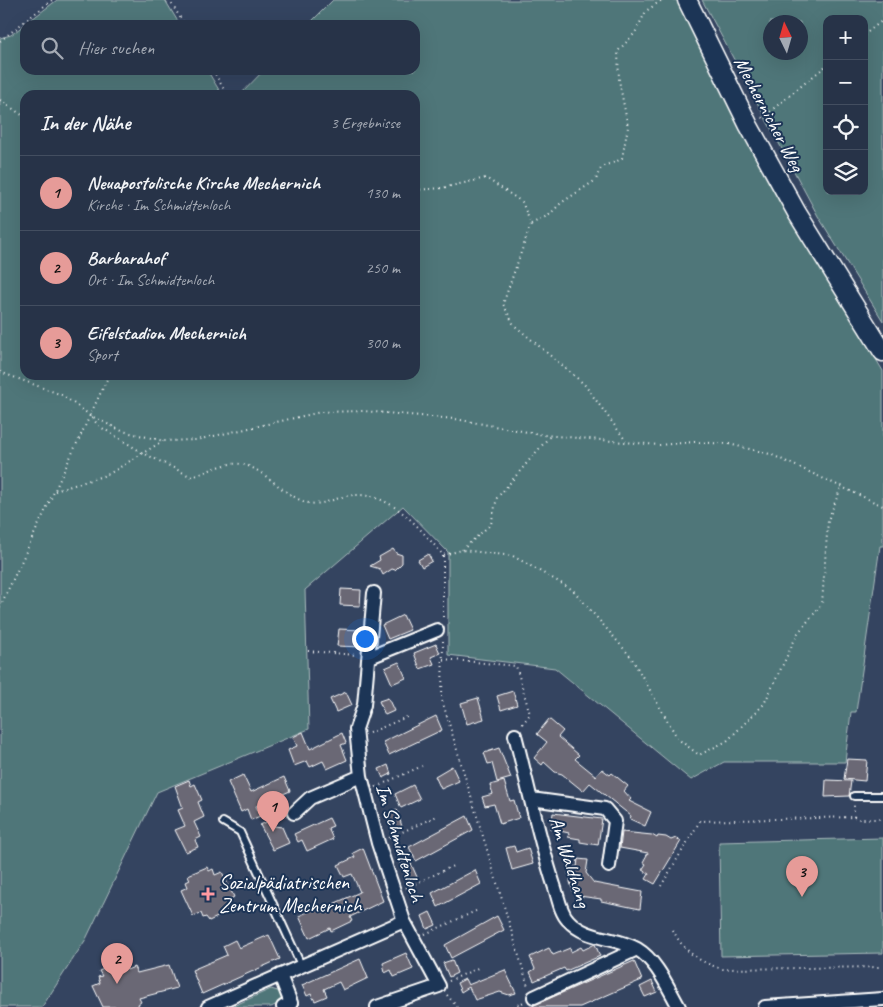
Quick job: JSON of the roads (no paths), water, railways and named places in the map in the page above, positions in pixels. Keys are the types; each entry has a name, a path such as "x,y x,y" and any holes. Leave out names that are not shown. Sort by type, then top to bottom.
{"street":[{"name":"Mechernicher Weg","path":"687,0 749,126 798,213 882,350"},
{"name":"Im Schmidtenloch","path":"374,593 370,657 364,705 356,729 361,776 378,843 404,920 439,986 377,1007"},
{"path":"370,657 441,631"},
{"name":"Am Waldhang","path":"515,735 547,865 567,919 579,930 595,937 626,944 645,954 659,972 679,1007"},
{"name":"Im Schmidtenloch","path":"294,813 310,798 361,776"},
{"name":"Am Waldhang","path":"532,799 606,809 615,821 609,866"},
{"name":"Im Schmidtenloch","path":"208,1007 404,920"},
{"path":"531,993 637,949"},
{"path":"280,974 290,1006"},
{"path":"765,1007 883,999"}],"lane":[{"path":"854,798 883,796"},
{"path":"223,822 240,832 301,965"}],"place":[{"name":"Neuapostolische Kirche Mechernich","path":"273,832"},
{"name":"Sozialpädiatrischen Zentrum Mechernich","path":"208,894"},
{"name":"Eifelstadion Mechernich","path":"802,897"},
{"name":"Barbarahof","path":"117,984"}]}
